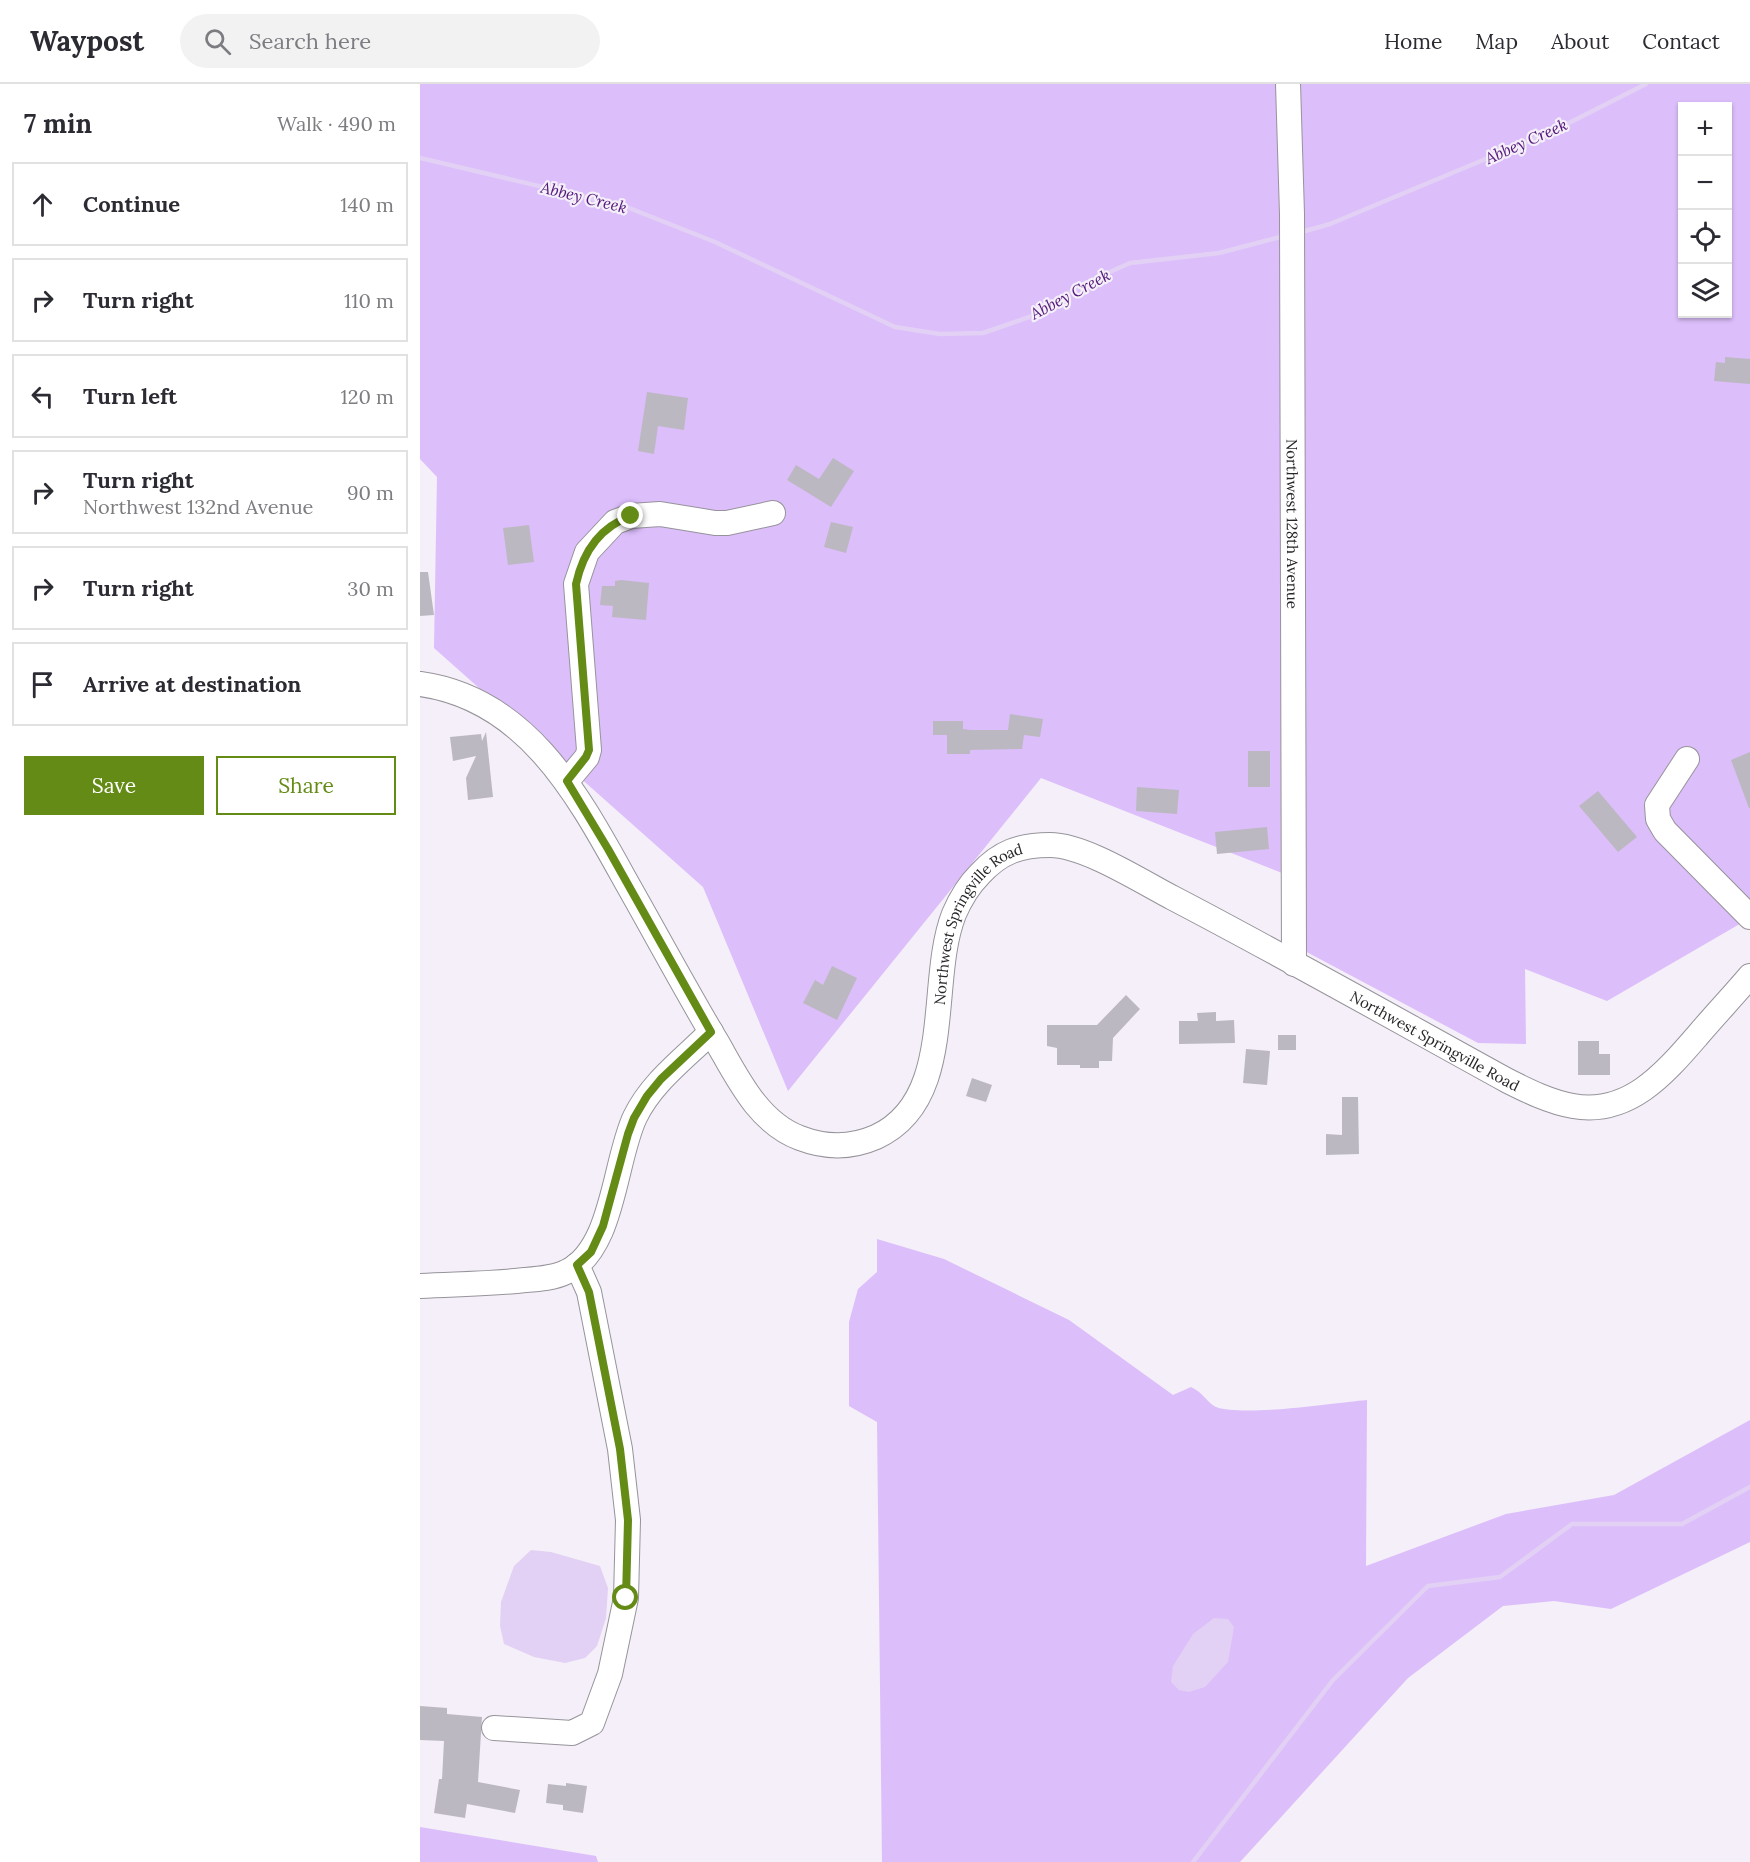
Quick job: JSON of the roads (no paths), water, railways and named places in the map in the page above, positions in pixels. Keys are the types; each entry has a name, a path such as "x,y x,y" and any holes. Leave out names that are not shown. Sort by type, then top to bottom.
{"street":[{"name":"Northwest 128th Avenue","path":"1288,84 1292,214 1294,964"},
{"path":"567,781 589,750 576,584 578,572 587,552 601,534 615,522 631,516 660,514 727,523 773,513"},
{"name":"Northwest Springville Road","path":"420,684 461,694 496,712 522,731 553,764 567,781 608,849 743,1088 773,1122 795,1137 819,1145 843,1146 864,1142 885,1133 904,1119 917,1100 926,1079 947,944 954,914 971,883 994,859 1029,846 1056,845 1104,862 1518,1086 1572,1106 1594,1107 1615,1104 1629,1099 1648,1087 1667,1070 1750,976"},
{"path":"1687,759 1657,805 1658,819 1665,831 1750,917"},
{"path":"420,1286 545,1278 565,1273 577,1265 591,1252 603,1226 634,1118 647,1096 661,1079 711,1032"},
{"path":"494,1728 572,1733 592,1723 610,1674 626,1598 628,1520 620,1449 589,1292 577,1265"}],"waterway":[{"name":"Abbey Creek","path":"1298,233 1330,224 1555,130 1646,84"},
{"name":"Abbey Creek","path":"420,158 624,206 715,242 895,327 940,334 983,333 1032,316 1083,284 1130,263 1219,253 1284,236"},
{"path":"1193,1862 1333,1680 1428,1586 1500,1577 1572,1524 1682,1524 1750,1487"}]}
